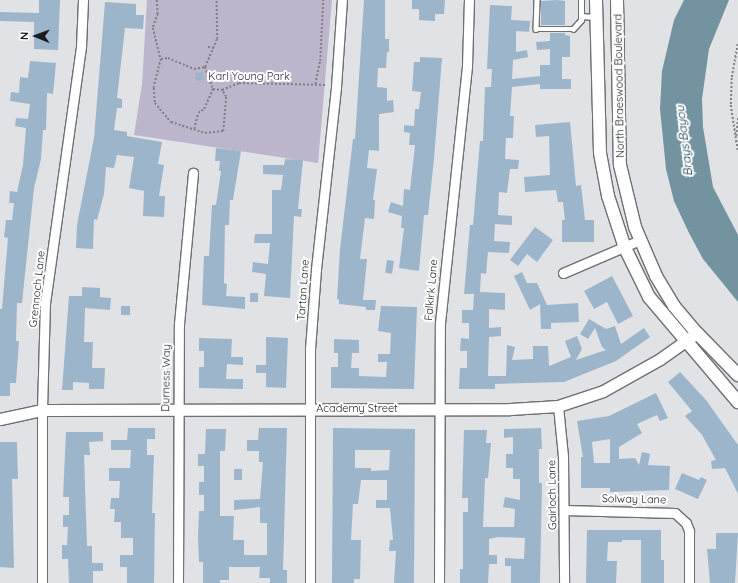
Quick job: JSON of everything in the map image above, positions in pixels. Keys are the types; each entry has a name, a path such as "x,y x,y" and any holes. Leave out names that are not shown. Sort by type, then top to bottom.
{"main road":[{"name":"North Braeswood Boulevard","path":"596,0 597,93 603,176 625,248 649,297 685,342 738,402"},
{"name":"North Braeswood Boulevard","path":"617,0 617,94 623,180 640,240 656,276 674,306 697,333 738,376"},
{"path":"597,93 617,94"}],"street":[{"name":"Grennoch Lane","path":"42,583 42,410 45,303 81,46 83,0"},
{"name":"Tartan Lane","path":"310,583 310,409 316,269 336,86 342,0"},
{"name":"Falkirk Lane","path":"438,583 440,324 467,66 469,0"},
{"name":"Durness Way","path":"178,583 177,409 179,324 193,173"},
{"path":"562,272 625,248 640,240"},
{"name":"Academy Street","path":"0,419 42,410 558,406 603,391 685,342 697,333"},
{"name":"Gairloch Lane","path":"558,406 563,456 564,583"},
{"name":"Solway Lane","path":"564,510 675,513 686,523 689,531 689,583"}],"lane":[{"path":"537,0 536,29 573,29 581,16 581,0"},
{"path":"581,16 596,17"}],"path":[{"path":"157,0 158,14 153,28 161,59 154,88 155,103 171,122 205,133 223,131 226,102 222,90"},
{"path":"194,130 198,113 204,109 213,89 205,67 217,39 216,0"},
{"path":"315,84 322,38 323,0"},
{"path":"738,44 732,78 731,106 738,151"},
{"path":"208,47 214,48"},
{"path":"161,59 168,58 194,68 205,67"},
{"path":"213,89 222,90 239,83 315,84 336,86"},
{"path":"736,140 738,117"}],"green space":[{"name":"Karl Young Park","path":"147,0 332,0 318,163 134,135 142,84"}],"water":[{"name":"Brays Bayou","path":"684,0 729,0 709,49 702,99 703,127 713,187 738,235 738,302 703,259 674,201 666,169 660,109 662,71 674,20"}],"building":[{"path":"39,0 60,0 58,50 34,49 34,22 0,21 0,12 39,13"},
{"path":"364,0 385,0 385,39 389,39 389,52 387,52 386,68 378,68 377,87 387,88 387,101 393,100 394,112 379,114 379,151 369,150 367,168 377,169 373,200 375,200 374,219 365,218 360,259 367,259 363,300 376,300 375,310 366,310 366,307 339,304 339,300 337,299 340,249 353,139 355,139"},
{"path":"412,0 445,0 444,14 435,14 435,21 419,20 419,9 412,9"},
{"path":"541,1 565,1 565,25 541,25"},
{"path":"105,2 136,4 136,15 144,15 143,29 125,28 117,98 122,99 122,108 117,108 114,130 127,132 127,136 162,142 158,164 164,165 159,196 165,196 164,217 143,216 144,191 129,188 134,157 117,155 114,168 106,167 104,194 97,220 94,219 93,249 76,248 77,225 94,138"},
{"path":"490,5 512,6 511,20 530,21 529,32 516,31 516,52 527,50 528,57 513,60 512,79 540,76 540,65 550,65 550,49 537,50 536,42 550,41 550,33 565,33 565,35 570,36 570,57 562,57 562,79 571,79 571,89 540,89 540,84 512,87 510,116 514,116 513,138 506,138 505,159 519,160 518,169 510,169 507,193 499,192 498,215 512,216 512,225 495,224 494,241 510,242 509,253 488,252 486,274 481,273 480,292 505,293 505,310 489,309 489,328 501,327 501,336 489,337 488,376 506,376 507,345 515,347 512,360 533,359 533,346 548,346 549,366 571,357 565,341 577,336 582,349 576,360 606,350 602,347 595,328 588,339 580,334 589,319 606,329 615,326 621,344 644,328 650,337 616,361 564,382 495,384 495,389 459,389 460,368 467,368 467,351 460,351 461,338 469,339 469,323 462,323 462,310 473,310 474,294 464,294 470,225 473,225 480,141 483,141 485,87 491,87 492,69 487,69"},
{"path":"420,57 442,58 428,215 424,215 419,271 399,268 404,228 401,228 402,216 388,212 391,202 403,206 404,189 410,190 415,145 409,145 410,133 404,132 404,125 414,126 415,109 419,109 421,92 412,91 414,62 420,62"},
{"path":"30,61 56,63 53,94 47,93 46,130 43,130 41,159 34,188 22,303 17,303 16,341 19,341 16,383 10,383 10,396 0,396 0,309 2,309 8,238 4,237 6,220 12,220 14,203 9,203 10,191 17,192 23,165 26,128 15,126 16,118 28,119 30,104 10,101 11,92 19,93 20,77 28,78"},
{"path":"203,72 204,80 196,81 195,73"},
{"path":"570,122 576,186 581,185 585,220 594,220 594,242 562,242 562,220 565,220 563,202 558,202 556,190 525,192 524,177 550,175 549,136 536,137 535,125"},
{"path":"216,148 241,151 233,200 230,200 229,225 225,225 224,283 227,284 226,296 245,297 245,309 202,305 204,256 209,256 212,205 216,205 221,171 219,171 220,161 215,161"},
{"path":"285,159 303,160 298,209 302,209 301,217 294,216 290,298 264,296 266,274 252,272 253,262 268,264 270,243 254,243 255,234 272,234 272,190 281,190 283,175 263,174 263,165 284,165"},
{"path":"535,227 553,240 537,262 527,254 518,266 510,260"},
{"path":"387,260 394,261 392,274 385,273"},
{"path":"522,272 527,283 537,283 547,305 578,303 579,322 551,323 551,329 541,329 540,304 530,310 514,276"},
{"path":"612,276 633,316 618,324 607,302 594,309 584,291"},
{"path":"82,287 100,288 100,297 111,298 110,310 85,308 84,342 93,342 92,368 105,368 104,389 89,389 89,383 73,382 73,390 62,390 69,296 82,296"},
{"path":"250,293 258,293 258,302 250,302"},
{"path":"121,306 130,306 130,315 121,315"},
{"path":"381,306 417,307 414,389 331,388 331,367 338,367 338,353 334,353 334,339 359,340 359,353 352,353 351,368 359,368 359,376 386,377 387,362 378,362 378,354 390,354 391,333 378,331"},
{"path":"266,337 288,338 286,388 266,387 266,373 256,373 256,365 266,365"},
{"path":"199,338 232,339 231,357 243,357 243,365 227,364 226,379 243,379 243,389 199,388 199,367 204,367 204,351 199,351"},
{"path":"680,372 706,400 738,445 738,494 725,468 712,469 711,461 716,460 702,435 685,416 692,411 668,382"},
{"path":"656,393 668,418 660,421 657,415 637,424 642,433 619,447 619,459 635,458 639,465 642,452 650,454 648,465 670,466 669,490 610,492 610,488 581,488 581,457 583,457 577,421 609,416","holes":["610,439 610,463 594,463 592,442"]},
{"path":"128,428 155,428 155,439 147,439 147,455 154,455 152,513 155,513 154,583 127,583 127,567 120,567 120,555 133,555 133,538 121,538 121,522 114,522 115,509 110,509 111,498 119,498 120,481 109,481 109,468 130,468 131,450 111,450 111,440 127,440"},
{"path":"259,428 287,428 283,570 287,570 287,583 270,583 270,578 259,578 260,567 229,567 229,580 220,580 220,583 203,583 203,562 199,562 198,537 199,511 204,511 204,495 199,495 199,482 204,482 204,466 198,466 198,454 205,454 206,429 226,429 225,451 220,451 220,516 234,516 233,540 244,540 244,555 267,555 267,523 260,523 260,507 234,510 234,500 260,499 263,462 259,462 259,451 247,451 247,440 258,440"},
{"path":"333,428 415,429 414,583 394,583 396,551 389,551 390,540 393,540 390,508 376,508 376,500 387,500 387,480 361,480 358,504 353,504 351,540 361,540 360,579 354,579 354,583 332,583","holes":["355,450 390,450 389,470 371,471 371,468 355,468"]},
{"path":"541,428 542,449 539,449 539,483 542,483 540,583 511,583 511,566 505,566 505,558 524,559 525,538 498,537 489,539 489,555 497,555 497,564 489,564 488,583 460,583 460,569 463,569 463,512 468,512 468,498 462,498 464,430 487,430 486,443 491,443 488,478 485,478 483,527 514,527 515,509 503,507 505,497 520,500 520,479 513,479 513,468 506,468 506,454 513,454 513,437 504,438 504,429"},
{"path":"66,432 103,432 103,441 89,442 90,455 84,455 87,546 92,546 92,563 103,563 103,571 93,571 93,583 69,583 68,559 62,559 62,545 67,545 68,527 63,527 63,515 69,515 69,497 63,497"},
{"path":"0,442 17,442 18,479 12,479 14,568 0,567"},
{"path":"234,469 242,469 242,480 234,480"},
{"path":"682,473 699,480 701,477 707,480 698,499 675,489"},
{"path":"587,530 661,530 661,560 664,560 664,583 641,583 641,540 622,540 622,542 608,542 607,561 617,561 616,583 586,583"},
{"path":"716,533 738,533 735,583 710,583 707,549 716,549"}]}
